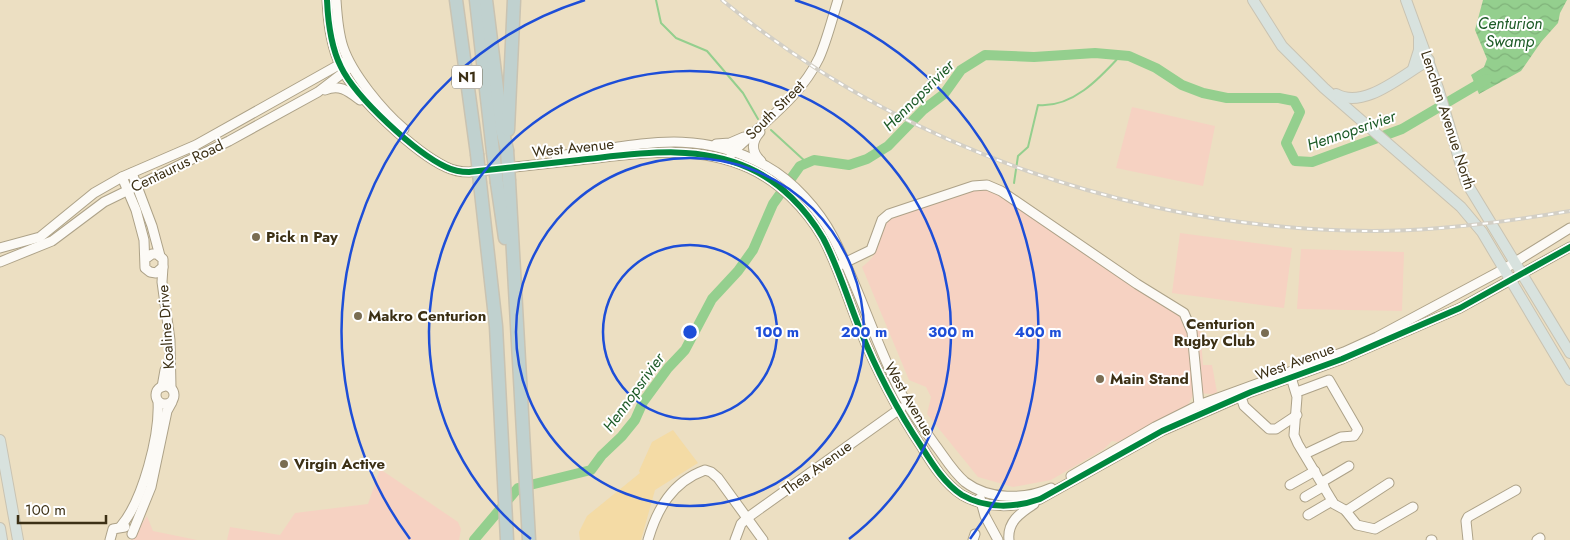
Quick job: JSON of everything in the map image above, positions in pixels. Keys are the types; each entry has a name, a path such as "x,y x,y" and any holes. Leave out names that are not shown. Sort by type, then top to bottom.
{"highway":[{"name":"N1","path":"456,0 477,154 496,326 507,535"},
{"name":"N1","path":"476,0 494,152 503,182 516,322 529,540"},
{"path":"486,0 502,129 507,150"},
{"path":"503,182 507,150 514,0"}],"main road":[{"path":"1252,0 1282,46 1324,88 1461,207 1482,232 1570,380"},
{"name":"Lenchen Avenue North","path":"1406,0 1429,60 1466,182 1516,261 1570,353"},
{"path":"1413,69 1420,43 1416,24"},
{"path":"1324,88 1344,99 1360,99 1429,60"},
{"path":"0,440 18,540"},
{"path":"0,528 2,540"}],"street":[{"name":"West Avenue","path":"327,0 328,19 333,45 344,73 375,110 435,161 450,169 461,172 666,152 704,154 749,168 771,172"},
{"name":"West Avenue","path":"336,0 340,33 351,62 377,100 397,123 438,157 460,166 568,155 683,140 733,151 771,172 823,220 845,263 890,368 908,404 955,472 964,481 980,490 1012,497 1028,496 1048,489 1128,442 1199,405 1379,344 1460,308 1570,247"},
{"name":"South Street","path":"725,159 771,118 801,86 819,57 838,0"},
{"path":"313,79 330,61 333,45"},
{"name":"Centaurus Road","path":"0,248 40,236 94,193 122,177 196,145 340,64 351,62"},
{"name":"Centaurus Road","path":"0,262 52,241 104,202 229,140 318,92 344,73 351,62"},
{"path":"318,92 332,87 345,89 375,110"},
{"path":"771,118 753,143 755,154 771,172"},
{"path":"708,144 734,142 754,132"},
{"path":"122,177 136,210 144,240 145,268 153,273 159,272 163,267 163,259 160,256 138,186 132,173"},
{"path":"836,267 871,250 882,220 889,214 971,186 994,187 1046,219 1137,284 1184,313 1192,332 1199,405"},
{"name":"West Avenue","path":"803,203 823,238 873,361 898,410 944,479 964,496 980,502 1011,506 1040,499 1162,431 1239,393"},
{"name":"West Avenue","path":"1290,375 1377,337 1504,268 1570,228"},
{"path":"145,259 152,254 160,256"},
{"name":"Koaline Drive","path":"163,267 162,282 170,340 166,387"},
{"name":"Koaline Drive","path":"153,273 159,294 164,332 166,387"},
{"path":"1290,375 1297,392 1295,439 1336,506 1346,511 1357,526 1372,530 1413,507"},
{"path":"1297,392 1329,380 1358,430 1354,436 1342,436 1305,454"},
{"path":"110,540 112,531 121,526 127,519 145,490 158,401 156,393 166,387 175,396 167,412 132,537"},
{"path":"1239,393 1244,406 1271,430 1296,415"},
{"path":"158,401 166,404 172,402"},
{"name":"Thea Avenue","path":"735,540 741,524 747,518 908,404"},
{"path":"1305,497 1349,466"},
{"path":"648,540 659,508 672,491 702,471 715,475 762,540"},
{"path":"1290,485 1315,471"},
{"path":"1346,511 1389,483"},
{"path":"980,490 980,502 998,540"},
{"path":"1468,540 1466,522 1468,517 1516,490"},
{"path":"1009,540 1009,530 1014,519 1040,499"},
{"path":"1308,516 1332,501"},
{"path":"754,528 761,508"},
{"path":"121,526 129,529 132,537"}],"shaded area":[{"path":"1132,107 1215,126 1203,186 1116,168"},
{"path":"977,189 1009,192 1139,281 1183,307 1190,314 1195,325 1200,325 1203,365 1212,365 1217,392 1213,394 1194,393 1188,405 1118,442 1112,441 1104,449 1051,480 1013,487 978,477 927,414 931,397 926,387 909,380 862,267 874,255 882,232 890,219"},
{"path":"1180,233 1292,248 1284,308 1172,293"},
{"path":"1301,249 1404,252 1402,311 1297,309"},
{"path":"673,430 698,463 655,490 641,540 580,540 579,532 587,516 640,473 639,471 652,442"},
{"path":"380,469 458,522 461,529 459,540 227,540 230,527 280,535 295,513 368,504"},
{"path":"147,516 153,531 197,540 131,540"}],"water":[{"name":"Centurion Swamp","path":"1483,0 1567,0 1560,13 1558,23 1541,42 1521,71 1479,94 1471,75 1484,67 1487,59 1475,30"}],"waterway":[{"path":"656,0 661,23 676,38 707,51 743,93 758,119"},
{"name":"Hennopsrivier","path":"474,540 518,488 591,470 602,455 622,436 635,420 643,402 668,368 685,350 712,299 738,271 753,250 773,204 800,166 814,160 849,165 867,159 888,146 923,110 944,94 961,70 985,55 1034,57 1095,53 1129,56 1156,68 1182,85 1203,93 1227,98 1279,98 1294,101 1300,112 1286,143 1295,161 1312,162 1402,129 1487,79"},
{"path":"1014,183 1018,156 1028,147 1038,105 1050,105 1073,97 1094,82 1120,56"},
{"path":"771,130 807,163"}],"railway":[{"path":"722,0 792,53 867,99 946,138 1028,171 1112,197 1198,215 1285,227 1372,231 1397,231 1471,225 1570,211"}],"cycle path":[{"path":"327,0 332,43 341,67 349,80 373,109 388,123 419,150 449,168 469,172 644,153 687,153 729,160 760,174 782,189 809,217 823,238 880,374 904,420 931,461 956,491 971,500 991,505 1021,504 1040,499 1162,431 1251,392 1342,359 1460,308 1570,247"}],"place":[{"name":"Pick n Pay","path":"256,237"},
{"name":"Makro Centurion","path":"358,316"},
{"name":"Centurion Rugby Club","path":"1265,333"},
{"name":"Main Stand","path":"1100,379"},
{"name":"Virgin Active","path":"284,464"}]}
